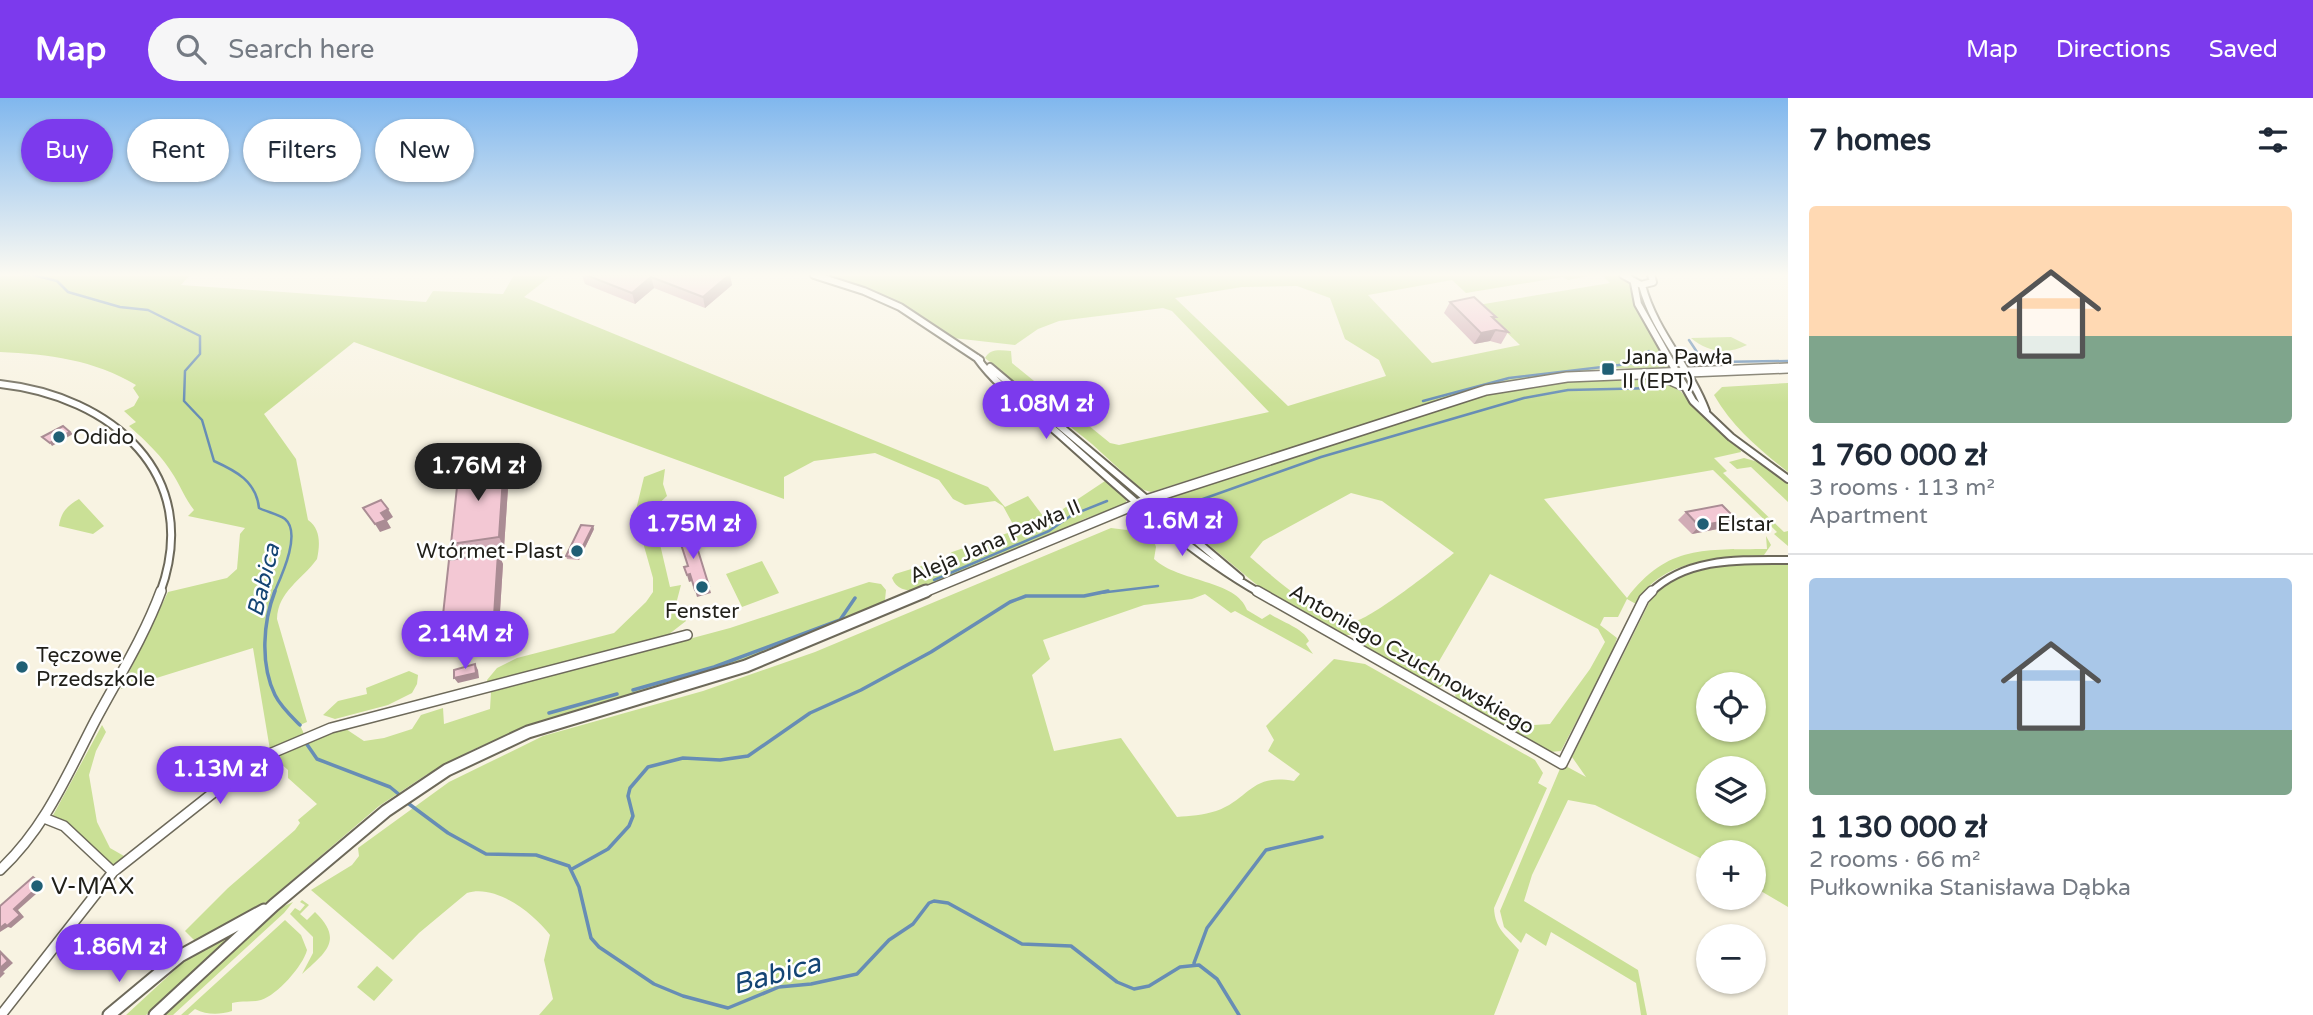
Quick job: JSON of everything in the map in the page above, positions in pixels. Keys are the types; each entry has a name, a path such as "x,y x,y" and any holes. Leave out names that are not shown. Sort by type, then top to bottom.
{"street":[{"path":"920,318 977,358 1144,501"},
{"path":"1646,318 1682,385 1731,437 1788,479"},
{"path":"1652,318 1687,372 1706,412"},
{"path":"977,358 1026,406 1144,501"},
{"name":"Aleja Jana Pawła II","path":"155,1015 274,905 386,811 447,770 500,743 558,721 710,678 788,651 1144,501 1486,390 1549,379 1788,368"},
{"path":"1656,374 1682,385"},
{"path":"0,384 24,386 61,396 82,404 101,416 148,459 162,478 173,508 174,534 158,605 44,818 26,846 0,870"},
{"name":"Antoniego Czuchnowskiego","path":"1144,501 1195,551 1230,576 1245,582 1285,608 1562,764 1644,598 1656,586 1681,570 1701,564 1728,560 1788,559"},
{"path":"1,1015 113,872 218,789 294,741 314,733 687,635"},
{"path":"44,818 64,826 113,872"},
{"name":"Aleja Jana Pawła II","path":"109,1015 180,956 274,905"}],"green space":[{"path":"0,318 575,318 988,487 1005,507 1028,496 1043,516 1015,528 1003,506 995,501 965,505 953,499 939,480 875,453 814,461 784,477 784,499 354,342 264,414 296,459 308,520 315,528 319,543 317,559 286,593 278,609 277,619 307,722 300,725 304,734 270,750 253,648 121,689 168,592 227,578 237,569 240,534 245,528 188,516 194,510 169,469 129,426 136,422 124,411 134,406 139,397 133,388 136,385 120,376 71,360 0,352"},
{"path":"924,318 1085,318 1059,321 1038,329 1015,345 953,338"},
{"path":"1179,318 1196,318 1288,406 1386,376 1379,360 1345,339 1337,318 1389,318 1432,363 1520,345 1491,318 1643,318 1669,365 1666,369 1607,368 1484,387 1151,492 1141,489 1092,444 985,358 993,351 1011,351 1012,363 1110,443 1119,445 1269,412"},
{"path":"1731,337 1747,345 1725,351 1710,349 1691,338"},
{"path":"1661,379 1675,385 1740,448 1741,452 1714,458 1727,471 1723,473 1784,532 1788,531 1788,546 1713,470 1544,499 1627,598 1642,580 1673,559 1706,551 1767,549 1766,536 1771,545 1764,555 1707,561 1674,570 1659,578 1636,604 1627,599 1618,617 1604,617 1600,625 1617,638 1612,653 1561,751 1550,752 1456,700 1454,687 1534,725 1550,724 1590,669 1605,642 1598,629 1490,574 1431,675 1445,683 1439,688 1432,688 1363,647 1362,637 1369,631 1362,626 1351,635 1341,635 1263,590 1164,505 1168,499 1184,491 1487,394 1570,380","holes":["1351,493 1382,501 1454,553 1363,618 1355,621 1343,620 1315,608 1250,557 1263,541"]},
{"path":"1788,383 1788,472 1738,428 1714,395 1722,387"},
{"path":"1744,458 1762,463 1788,482 1788,502 1751,467 1737,469 1729,462"},
{"path":"665,469 663,484 667,496 652,510 670,587 681,585 676,604 686,621 664,638 487,685 487,680 497,668 517,658 614,633 646,602 653,592 653,578 635,514 644,477"},
{"path":"1108,479 1126,497 1126,502 1121,506 1084,519 1055,534 918,591 902,589 892,578 895,574 944,559 952,552 1031,525 1060,511"},
{"path":"79,499 104,526 93,534 59,526 65,510"},
{"path":"1111,528 1127,530 1154,541 1154,559 1164,567 1232,593 1241,600 1247,610 1262,619 1270,614 1297,629 1306,636 1309,641 1306,644 1313,654 1235,611 1231,613 1205,594 1192,599 1144,605 1043,640 1050,659 1032,675 1054,751 1121,738 1177,817 1216,811 1259,784 1279,780 1294,781 1300,774 1268,751 1274,740 1266,726 1334,659 1365,664 1535,760 1543,773 1538,783 1547,788 1494,908 1499,927 1519,950 1494,1015 539,1015 553,999 544,960 550,935 513,902 490,893 467,893 419,933 393,960 311,890 352,865 359,856 358,848 449,782 543,736 703,691 815,652"},
{"path":"762,561 779,593 742,607 726,574"},
{"path":"1788,562 1788,907 1766,894 1766,840 1696,840 1696,856 1595,805 1568,800 1532,875 1524,901 1638,970 1647,1015 1641,1015 1636,983 1551,932 1546,946 1526,933 1521,943 1504,927 1500,911 1562,764 1586,777 1572,757 1653,595 1680,575 1713,565"},
{"path":"869,582 881,584 886,590 885,600 878,608 777,650 679,682 563,714 517,730 470,751 426,775 379,806 268,901 195,941 185,931 228,888 295,830 300,823 298,820 317,804 288,778 288,770 273,757 319,737 346,729 364,741 384,738 412,729 421,715 443,708 444,724 490,709 491,692 730,628"},
{"path":"409,671 418,675 412,693 388,705 335,719 323,715 338,701 367,694 366,688"},
{"path":"102,725 106,732 96,751 89,775 97,822 110,848 124,856 110,870 51,819"},
{"path":"302,900 309,905 300,914 307,920 315,912 329,930 330,938 324,952 302,974 313,953 313,937 290,914 295,908 300,911 305,905 300,902"},
{"path":"293,902 173,1015 164,1015 282,907"},
{"path":"261,915 146,1015 126,1015 191,955"},
{"path":"285,920 301,935 307,950 295,972 282,986 261,1000 232,1003 232,1011 213,1014 195,1009 188,1015 181,1015"},
{"path":"377,966 393,980 374,1001 357,987"}],"building":[{"path":"1466,318 1493,318 1508,332 1496,330 1481,333"},
{"path":"63,426 70,432 50,443 42,437"},
{"path":"504,462 499,537 451,544 459,468"},
{"path":"381,500 388,509 381,513 386,520 375,524 363,508"},
{"path":"1722,505 1736,519 1699,526 1686,512"},
{"name":"Wtórmet-Plast","path":"581,525 593,526 577,558 566,556"},
{"path":"692,531 709,586 695,590 690,574 687,575 684,567 688,566 678,535"},
{"path":"498,553 494,616 442,624 449,560"},
{"path":"475,664 476,673 454,678 454,670"},
{"path":"33,877 41,884 14,909 20,915 7,926 5,924 0,928 0,906"},
{"path":"0,952 8,961 0,968"}],"waterway":[{"name":"Babica","path":"164,318 200,336 200,354 185,371 184,401 202,420 214,461 244,478 254,491 259,508 282,517 290,526 289,555 274,593"},
{"path":"1689,340 1701,358 1714,362 1788,361"},
{"path":"1423,401 1509,378 1636,363 1649,351"},
{"path":"1186,505 1321,457 1524,398 1568,390 1655,388"},
{"path":"934,580 1049,531 1072,515 1107,501"},
{"path":"1099,593 1158,586"},
{"name":"Babica","path":"275,591 266,629 267,670 277,699 300,725"},
{"path":"572,869 608,849 629,826 633,816 628,796 630,788 648,767 683,758 720,760 748,756 810,713 861,690 931,652 1010,602 1026,596 1084,596 1108,591"},
{"path":"633,690 714,667 840,620 855,598"},
{"path":"549,713 617,694"},
{"name":"Babica","path":"306,743 317,759 390,787 401,796"},
{"name":"Babica","path":"405,801 448,833 486,854 536,855 569,866 579,887 591,938 599,947 654,984 683,996 728,1008 779,987 811,984 857,974 889,940 913,924 929,903 934,901 948,903 1022,944 1071,946 1117,982 1134,989 1149,986 1180,967 1199,965 1217,979 1239,1015"},
{"path":"1194,963 1207,928 1266,850 1322,837"}],"place":[{"name":"Jana Pawła II (EPT)","path":"1608,369"},
{"name":"Odido","path":"59,437"},
{"name":"Elstar","path":"1703,524"},
{"name":"Wtórmet-Plast","path":"577,551"},
{"name":"Fenster","path":"702,587"},
{"name":"Tęczowe Przedszkole","path":"22,667"},
{"name":"V-MAX","path":"37,886"}]}
